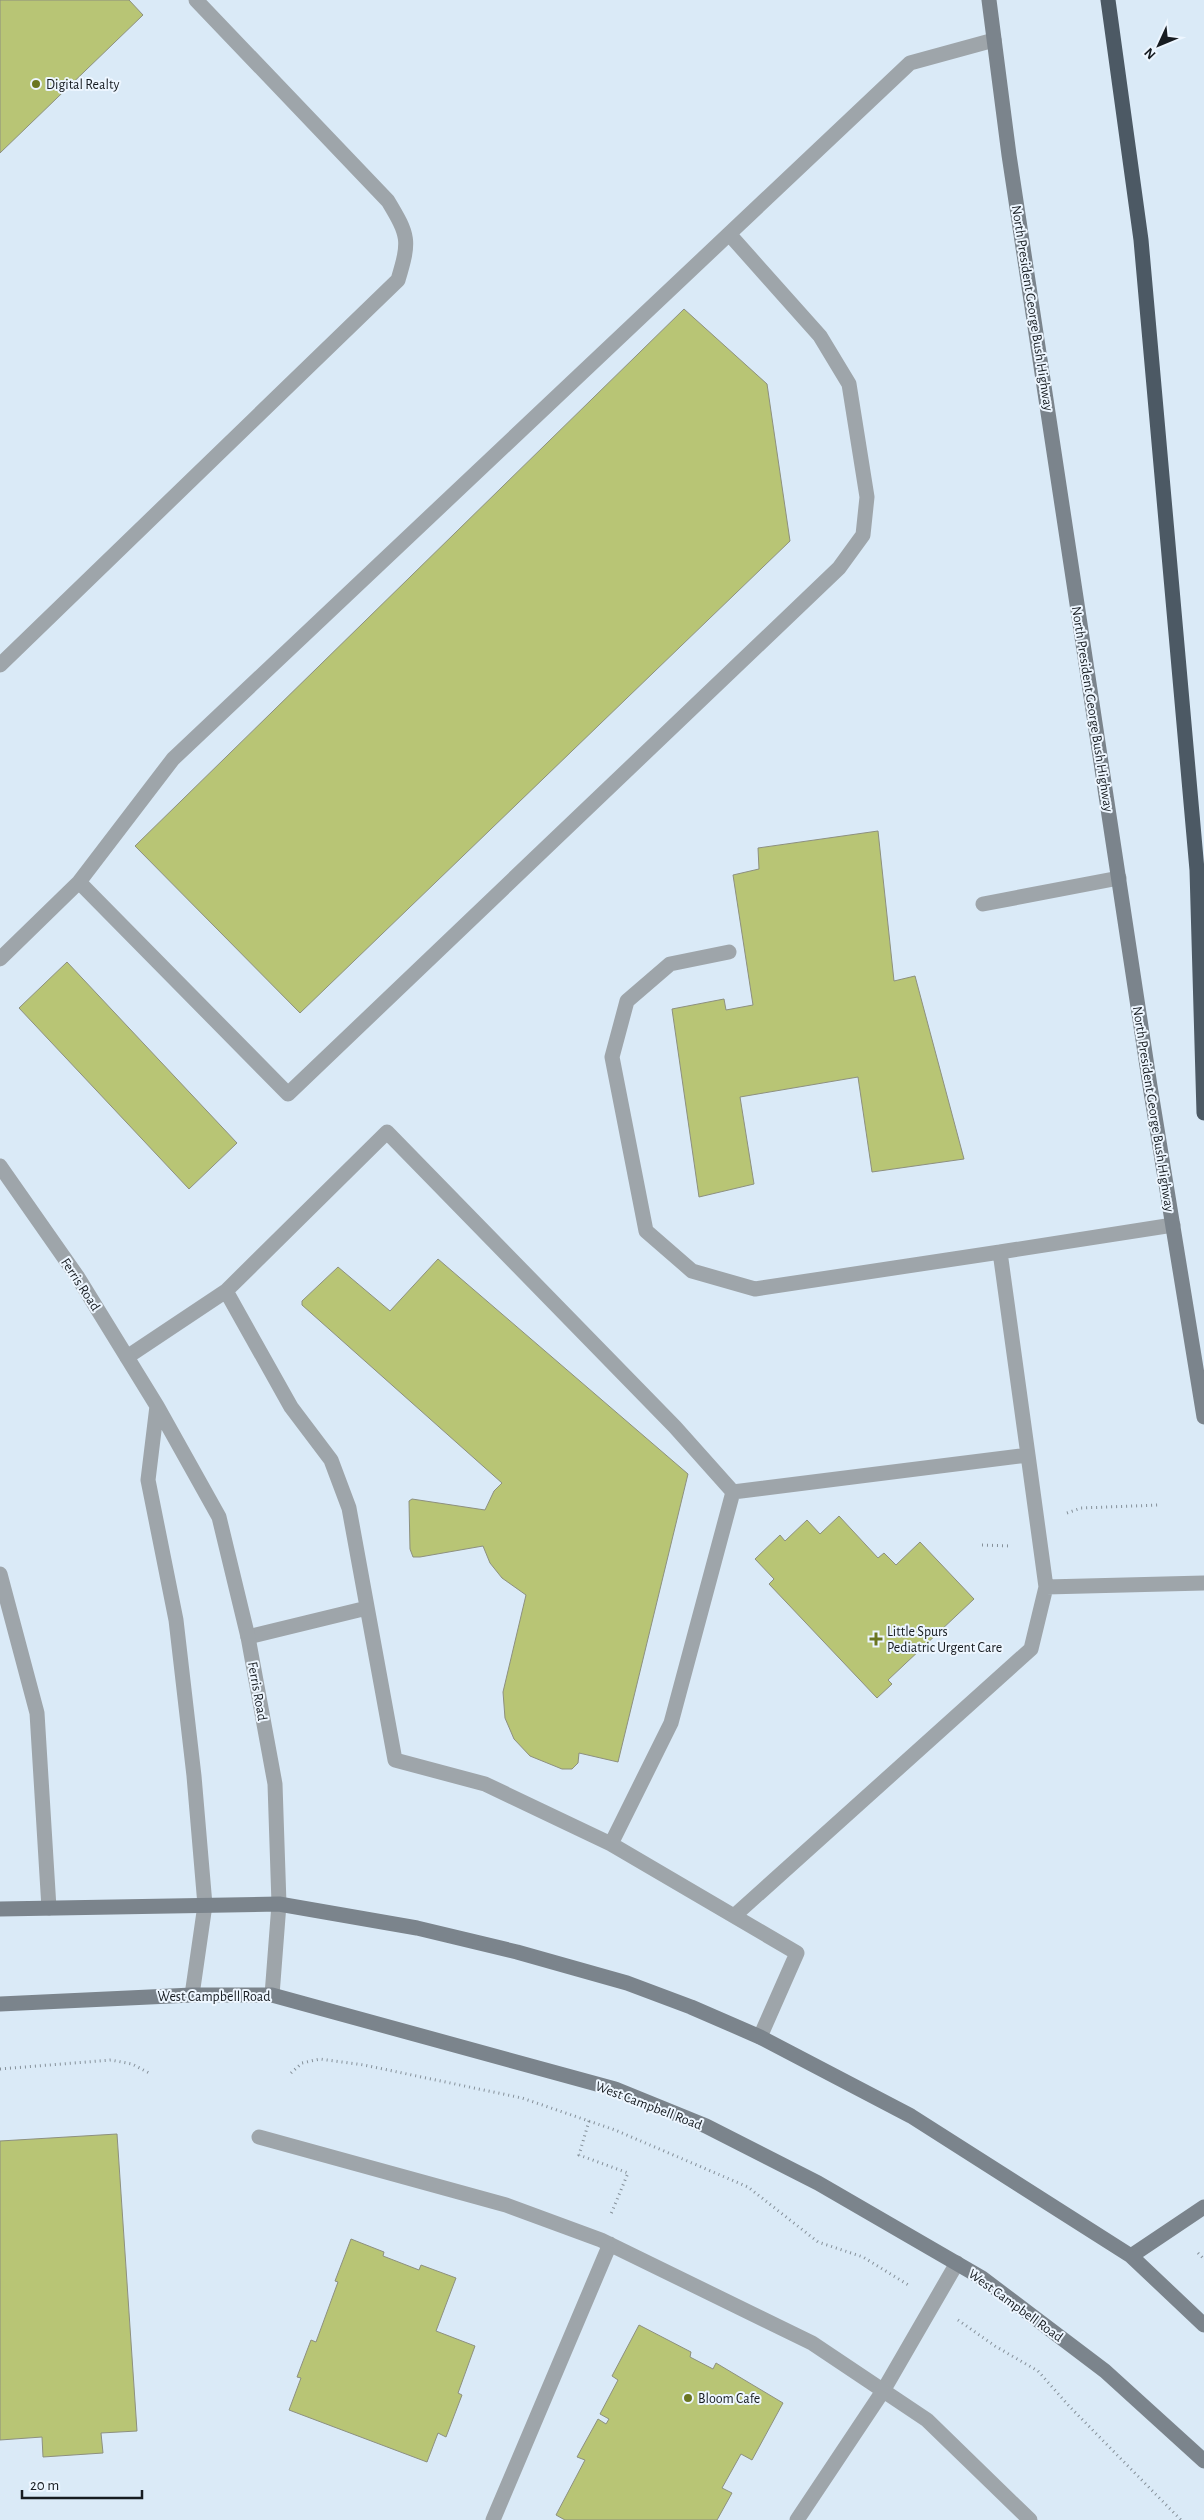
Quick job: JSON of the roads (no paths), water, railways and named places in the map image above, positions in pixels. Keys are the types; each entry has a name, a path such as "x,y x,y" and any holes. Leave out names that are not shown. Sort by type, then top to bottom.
{"highway":[{"path":"1108,0 1141,240 1197,870 1204,1113"}],"main road":[{"name":"North President George Bush Highway","path":"989,0 1118,878 1204,1417"},
{"path":"0,1909 279,1904 417,1928 517,1952 627,1983 690,2006 760,2037 911,2116 1131,2256 1204,2324"},
{"name":"West Campbell Road","path":"0,2004 192,1995 272,1995 615,2089 714,2130 818,2183 982,2278 1105,2371 1204,2461"},
{"path":"1131,2256 1204,2206"}],"street":[{"path":"0,665 398,280 406,255 406,230 388,201 196,0"},
{"path":"0,959 79,882 173,759 910,63 994,40"},
{"path":"79,882 288,1094 839,568 863,535 867,497 849,384 820,336 730,235"},
{"path":"983,904 1118,878"},
{"path":"729,952 670,964 627,1001 612,1057 646,1231 692,1271 755,1289 1173,1225"},
{"path":"126,1357 226,1292 387,1132 675,1426 733,1492"},
{"name":"Ferris Road","path":"0,1166 77,1276 156,1406 219,1517 248,1637 275,1784 279,1904 272,1995"},
{"path":"734,1916 1031,1649 1046,1588 1000,1252"},
{"path":"226,1292 291,1407 331,1460 349,1508 395,1760 485,1784 611,1844 797,1953 760,2037"},
{"path":"156,1406 148,1480 176,1620 194,1776 204,1906 192,1995"},
{"path":"733,1492 1028,1455"},
{"path":"611,1844 671,1723 733,1492"},
{"path":"0,1574 37,1714 49,1908"},
{"path":"1046,1588 1204,1583"},
{"path":"248,1637 367,1608"},
{"path":"259,2136 506,2205 606,2242 812,2343 927,2420 1030,2520"},
{"path":"493,2520 606,2242"},
{"path":"797,2520 883,2391 957,2263"}],"place":[{"name":"Digital Realty","path":"36,84"},
{"name":"Little Spurs Pediatric Urgent Care","path":"876,1639"},
{"name":"Bloom Cafe","path":"688,2398"}]}
